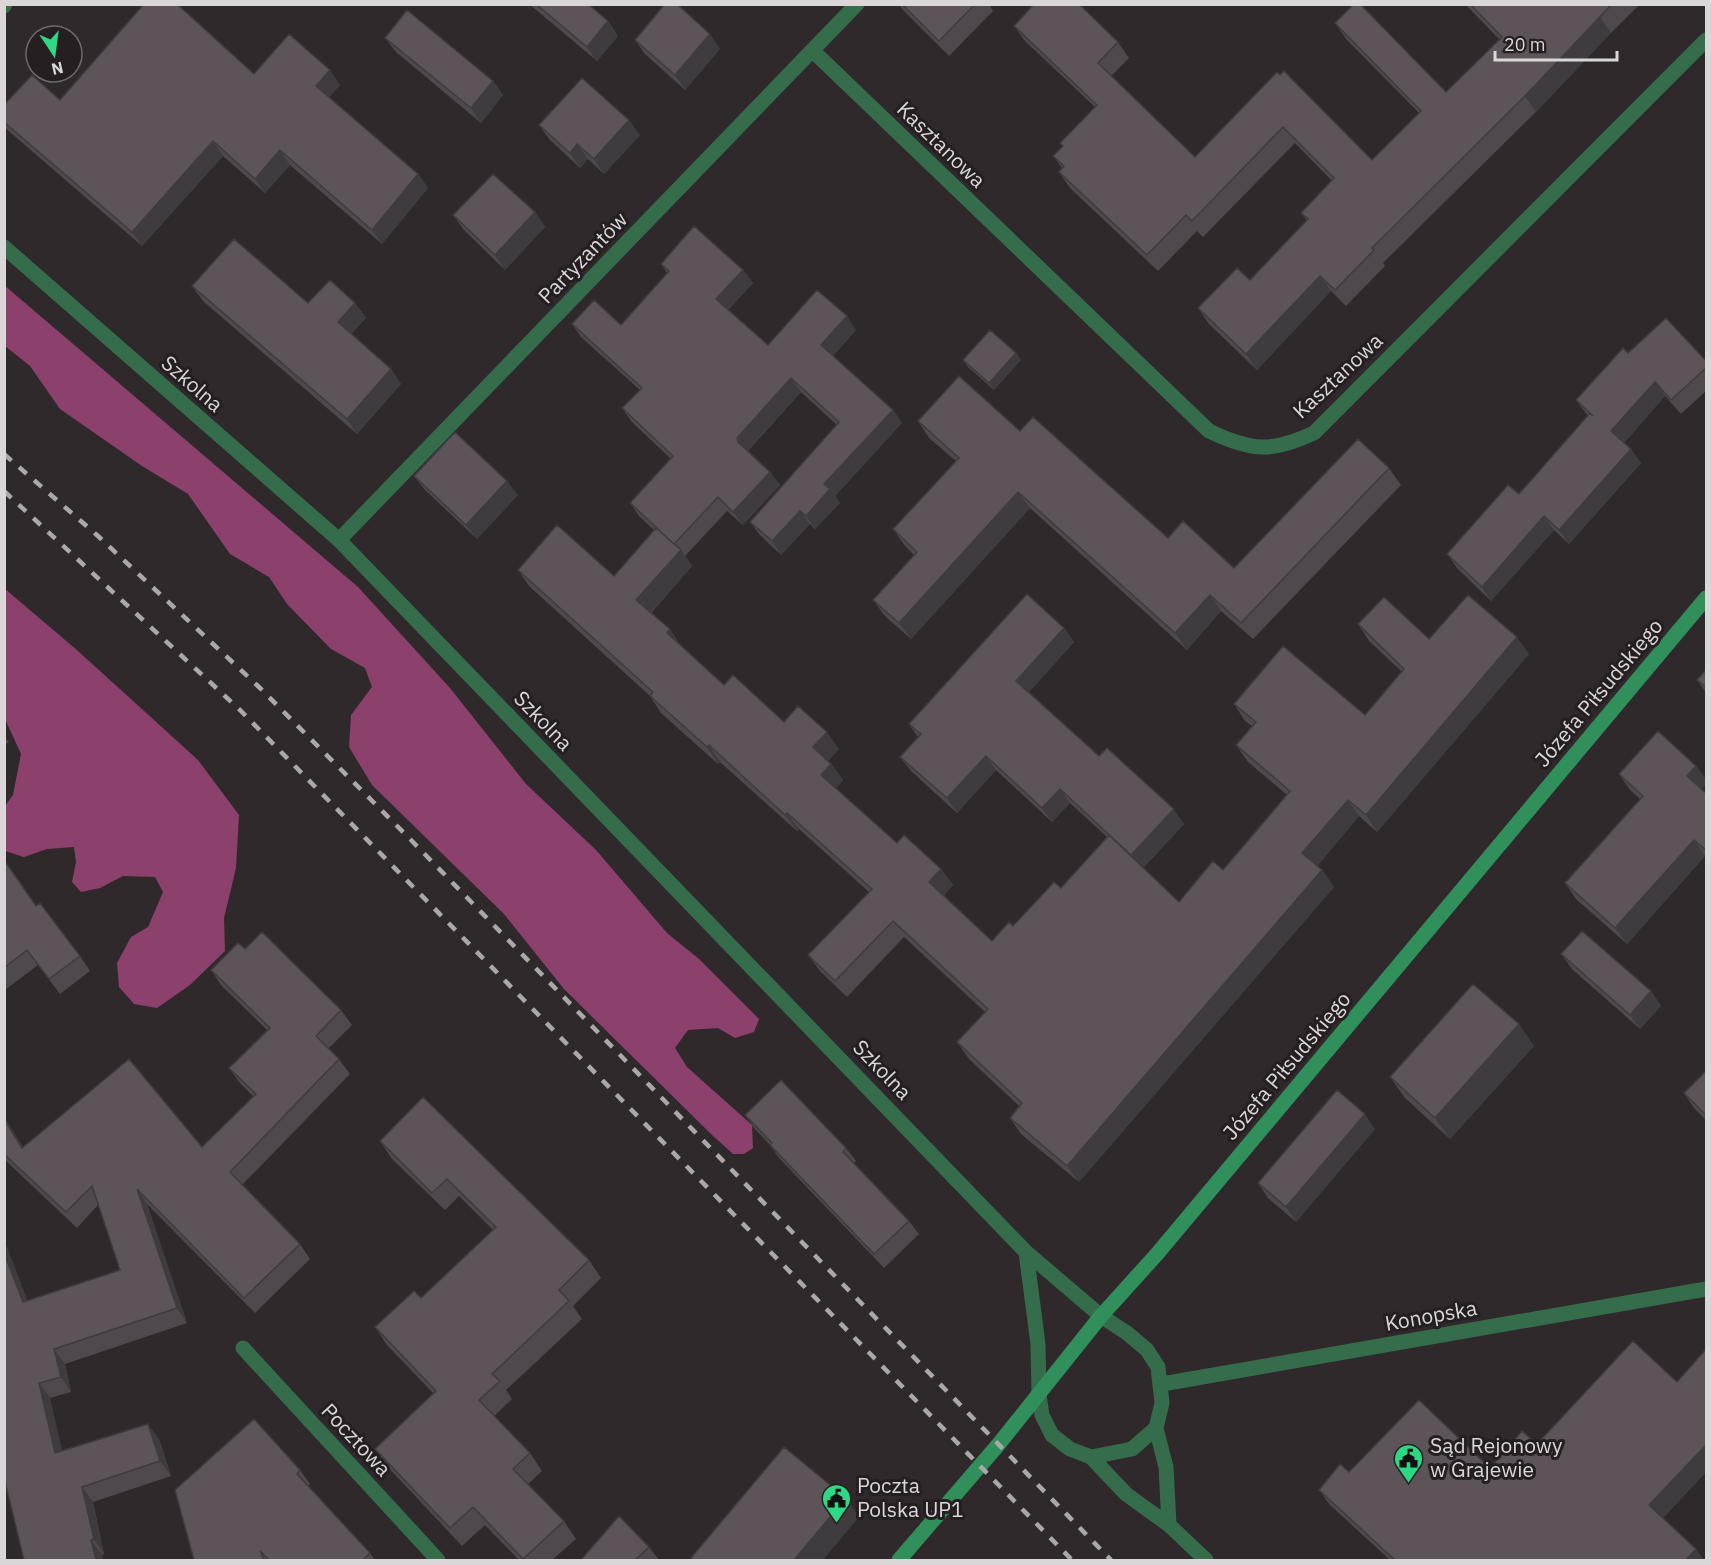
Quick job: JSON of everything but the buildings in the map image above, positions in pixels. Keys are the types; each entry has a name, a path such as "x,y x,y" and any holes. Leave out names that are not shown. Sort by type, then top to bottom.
{"main road":[{"name":"Józefa Piłsudskiego","path":"899,1560 1039,1395 1101,1316 1157,1254 1707,598"}],"street":[{"name":"Partyzantów","path":"339,540 857,4"},
{"name":"Kasztanowa","path":"813,51 1209,431 1240,446 1266,447 1289,445 1314,433 1707,40"},
{"name":"Szkolna","path":"4,247 339,540 961,1182 1026,1252 1101,1316"},
{"path":"1026,1252 1038,1344 1039,1395 1042,1415 1052,1435 1070,1449 1091,1457 1126,1494 1169,1525 1206,1560"},
{"name":"Konopska","path":"1162,1384 1707,1289"},
{"path":"1101,1316 1147,1350 1158,1367 1162,1384 1162,1403 1156,1428 1166,1467 1169,1525"},
{"name":"Pocztowa","path":"243,1348 438,1560"},
{"path":"1091,1457 1132,1449 1156,1428"}],"shaded area":[{"path":"4,285 358,587 450,688 526,784 596,850 667,933 699,959 759,1019 754,1032 735,1038 718,1028 688,1030 675,1048 687,1067 752,1125 753,1148 744,1154 733,1154 712,1135 564,989 504,914 372,785 349,747 351,715 372,687 365,668 331,649 287,604 269,577 230,554 188,494 142,466 60,409 30,366 5,346"},
{"path":"4,588 78,651 198,760 239,815 236,868 224,918 225,951 190,985 157,1008 134,1004 119,987 117,963 131,937 148,927 163,892 155,877 123,876 100,888 81,892 72,882 76,862 74,847 47,849 24,857 5,851 5,806 13,795 21,754 5,719"}],"railway":[{"path":"4,454 98,536 260,688 411,840 1111,1560"},
{"path":"4,491 240,710 1072,1560"}],"place":[{"name":"Sąd Rejonowy w Grajewie","path":"1409,1484"},
{"name":"Poczta Polska UP1","path":"836,1524"}]}
